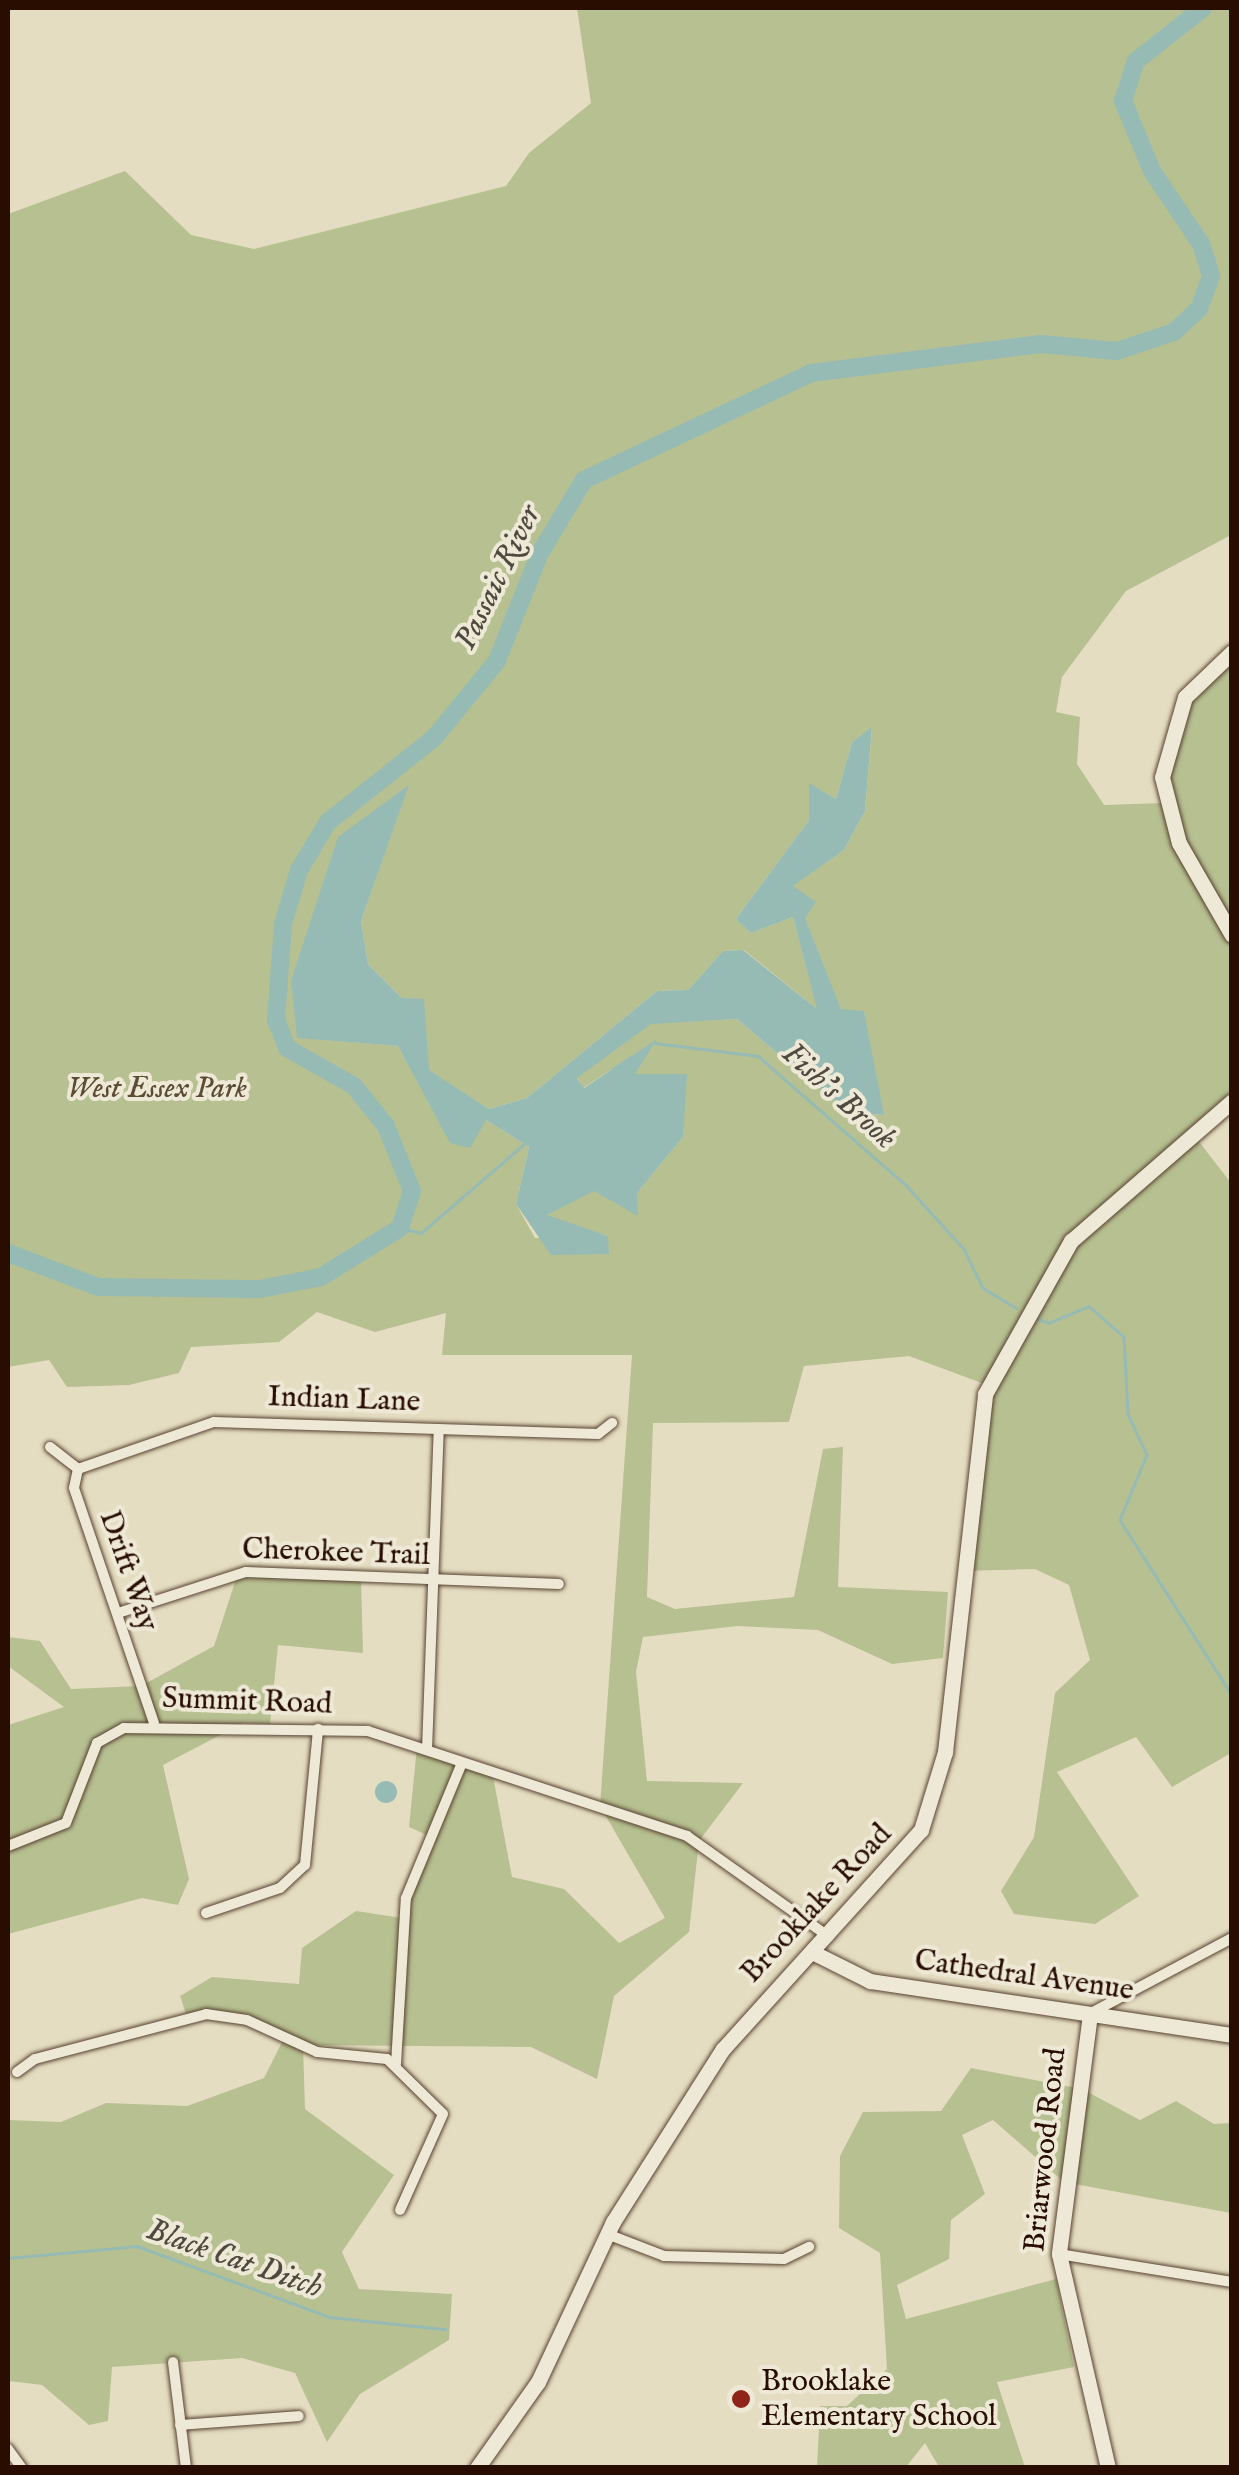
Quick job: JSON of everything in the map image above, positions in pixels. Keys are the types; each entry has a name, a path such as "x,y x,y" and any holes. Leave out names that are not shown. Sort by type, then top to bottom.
{"street":[{"path":"1232,652 1185,696 1162,777 1179,843 1232,935"},
{"name":"Brooklake Road","path":"477,2468 551,2358 607,2234 738,2029 830,1938 910,1849 940,1778 974,1436 999,1364 1084,1227 1232,1101"},
{"name":"Indian Lane","path":"78,1469 214,1422 598,1434 612,1423"},
{"path":"427,1750 439,1429"},
{"path":"50,1447 78,1469"},
{"name":"Drift Way","path":"78,1469 74,1488 154,1723"},
{"name":"Cherokee Trail","path":"118,1613 232,1574 559,1584"},
{"name":"Summit Road","path":"8,1846 66,1822 104,1737 154,1723 368,1731 462,1763"},
{"path":"206,1913 280,1888 306,1865 318,1729"},
{"path":"396,2064 406,1898 462,1763 701,1842 830,1938"},
{"path":"1090,2014 1232,1938"},
{"name":"Cathedral Avenue","path":"814,1953 859,1979 1232,2035"},
{"path":"18,2072 35,2058 206,2014 247,2020 317,2052 396,2064 443,2114 400,2210"},
{"name":"Briarwood Road","path":"1090,2014 1058,2254 1108,2468"},
{"path":"607,2234 664,2256 784,2259 808,2247"},
{"path":"1058,2254 1232,2282"},
{"path":"173,2362 186,2468"},
{"path":"180,2424 299,2416"},
{"path":"8,2449 22,2468"}],"green space":[{"name":"West Essex Park","path":"577,8 1231,8 1231,535 1126,591 1062,677 1056,712 1080,717 1077,764 1104,805 1164,803 1170,725 1231,655 1231,1095 1190,1130 1231,1183 1231,1753 1172,1787 1136,1737 1057,1772 1139,1896 1095,1924 1014,1914 1001,1891 1034,1837 1055,1693 1090,1660 1069,1585 1035,1569 964,1571 987,1385 909,1356 804,1366 789,1422 653,1423 647,1597 675,1609 794,1597 823,1449 843,1447 838,1587 948,1592 943,1658 892,1664 818,1630 737,1626 643,1637 636,1672 647,1781 743,1783 699,1841 689,1932 614,1996 597,2079 531,2047 303,2045 305,2109 394,2175 342,2252 359,2289 452,2294 449,2340 360,2394 327,2442 295,2373 242,2358 112,2367 108,2421 89,2425 42,2385 9,2381 8,2120 61,2122 106,2103 187,2106 264,2078 284,2038 228,2014 187,2017 180,1996 212,1977 299,1984 302,1948 356,1911 402,1918 431,1837 409,1827 417,1747 492,1771 512,1877 564,1889 619,1943 665,1918 600,1806 632,1355 442,1355 446,1313 375,1332 317,1312 279,1342 191,1347 179,1373 129,1385 67,1387 49,1360 8,1367 8,214 125,171 191,235 254,249 506,186 529,153 591,103","holes":["872,728 865,811 844,850 792,886 841,1010 864,1012 883,1115 847,1112 737,1019 651,1023 577,1077 583,1088 655,1041 634,1075 683,1137 636,1194 594,1190 545,1216 608,1236 535,1238 516,1204 529,1147 486,1120 451,1143 398,1046 303,1038 408,786 361,921 368,964 402,998 423,1000 428,1070 489,1109 527,1098 657,991 688,990 723,951 744,950 818,1010 793,917 751,933 736,919 809,820 810,784 836,799 852,742"]},
{"path":"238,1573 361,1577 363,1653 278,1645 270,1724 243,1723 163,1765 189,1879 178,1905 142,1898 8,1934 8,1725 64,1707 8,1666 8,1637 40,1641 71,1689 141,1686 214,1646"},
{"path":"971,2068 1082,2089 1140,2120 1176,2101 1214,2124 1231,2123 1231,2213 1064,2182 993,2120 962,2135 985,2194 951,2220 949,2259 897,2285 906,2319 1056,2279 1074,2367 997,2382 1025,2467 939,2467 925,2443 906,2467 817,2468 820,2406 847,2406 887,2369 880,2253 839,2228 840,2156 863,2112 941,2111"}],"water":[{"path":"872,727 865,811 844,850 793,886 816,902 805,918 841,1009 864,1011 884,1115 847,1112 737,1019 651,1024 577,1078 584,1088 657,1039 635,1074 687,1074 683,1137 637,1193 638,1216 594,1191 547,1215 608,1236 609,1254 551,1255 516,1204 529,1147 486,1120 470,1148 450,1143 398,1046 297,1038 291,981 338,837 409,785 361,921 368,964 402,998 424,999 429,1070 489,1109 527,1098 657,991 688,990 723,951 743,950 817,1009 793,917 751,933 736,919 809,820 809,783 836,799 852,742"},
{"path":"386,1781 394,1784 394,1800 386,1803 378,1800 375,1792 378,1784"}],"waterway":[{"name":"Passaic River","path":"8,1253 98,1287 260,1289 321,1277 400,1228 412,1191 386,1126 354,1086 287,1048 276,1020 283,924 299,870 328,822 434,738 497,661 540,553 584,480 811,373 1041,344 1117,351 1174,332 1199,309 1211,276 1201,244 1152,171 1123,101 1136,61 1203,8"},
{"name":"Fish's Brook","path":"655,1043 758,1056 907,1186 964,1249 983,1288 1016,1308"},
{"name":"Fish's Brook","path":"613,1069 631,1057"},
{"name":"Fish's Brook","path":"400,1228 421,1233 523,1145"},
{"name":"Fish's Brook","path":"1036,1318 1049,1323 1089,1306 1124,1337 1128,1414 1147,1455 1120,1520 1232,1695"},
{"name":"Black Cat Ditch","path":"8,2258 137,2246 330,2317 445,2329"}],"place":[{"name":"Brooklake Elementary School","path":"741,2399"}]}
